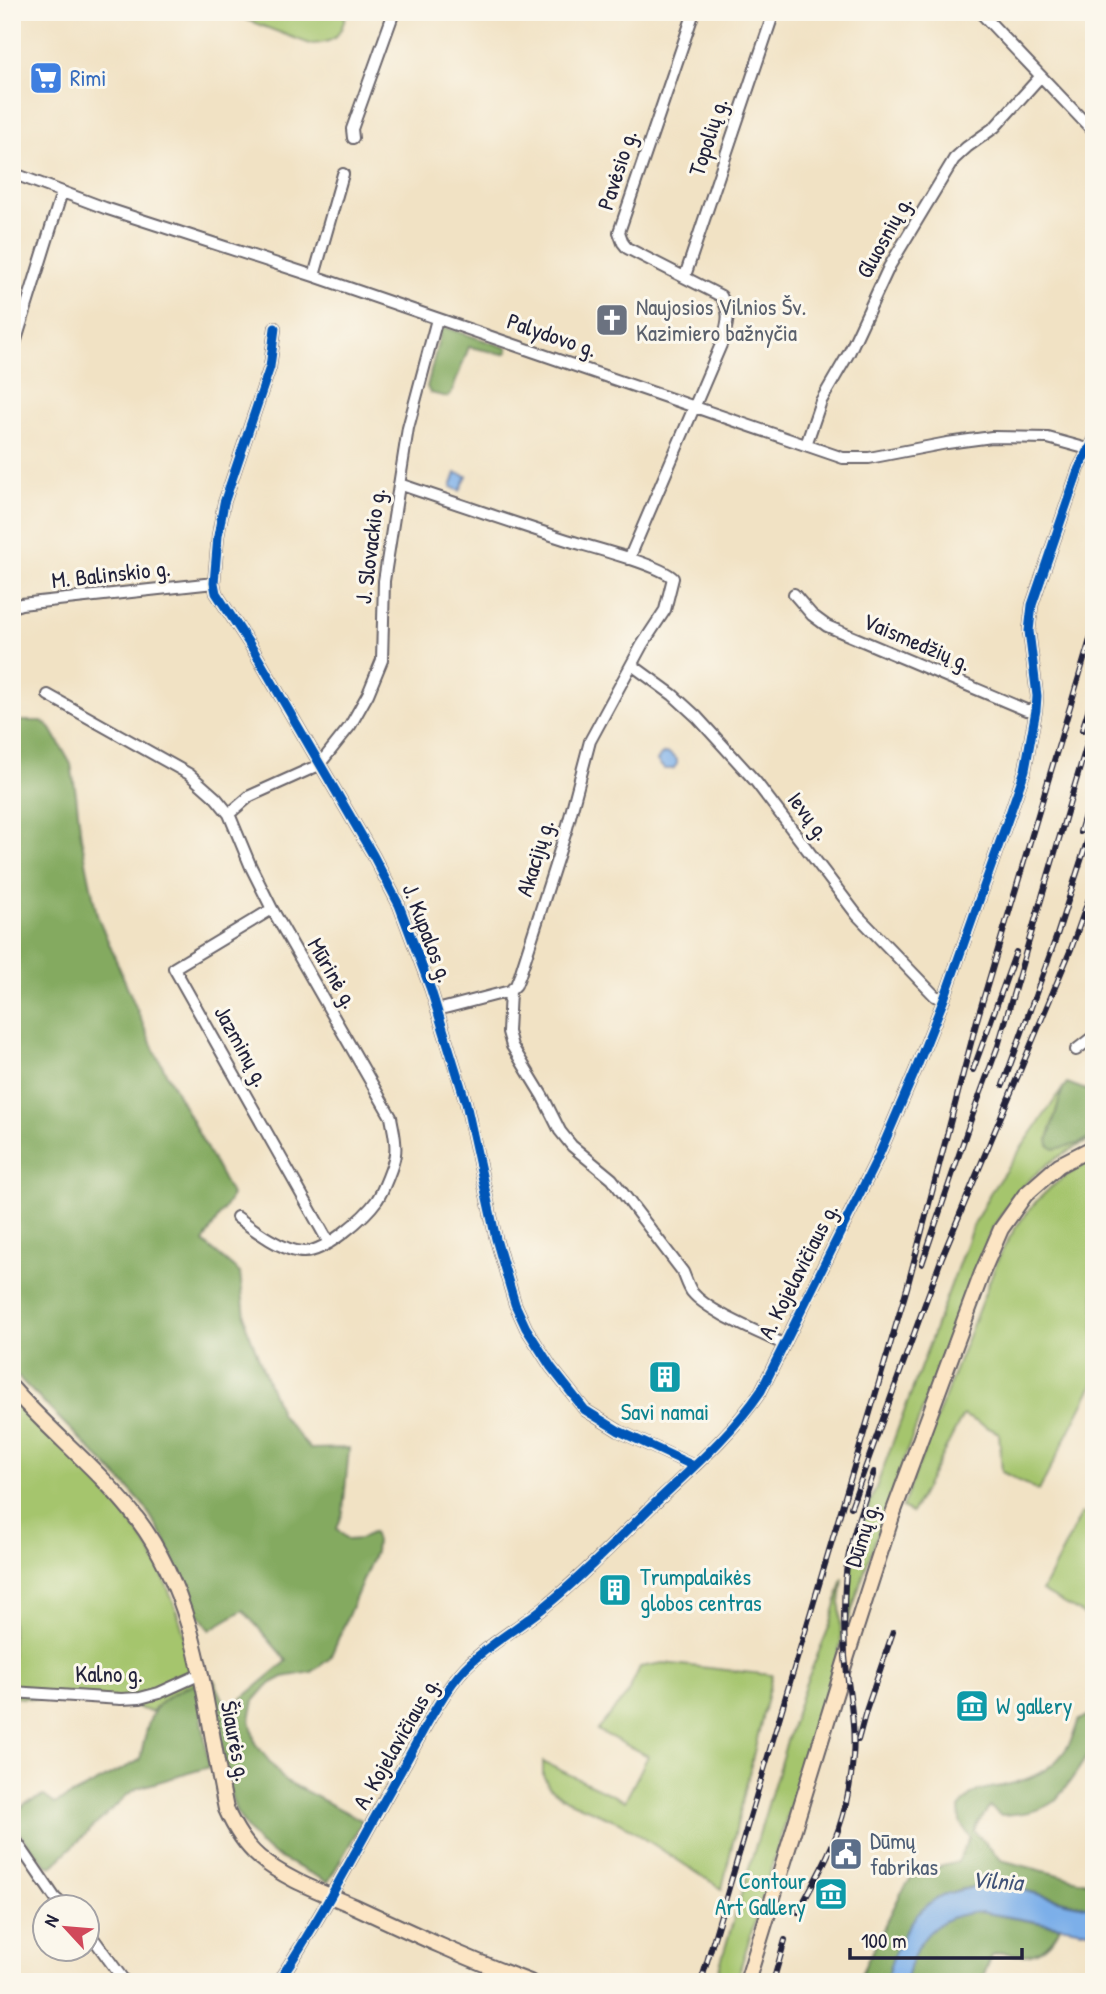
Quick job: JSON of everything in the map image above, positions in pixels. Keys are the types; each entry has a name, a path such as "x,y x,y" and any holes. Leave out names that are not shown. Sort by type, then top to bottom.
{"main road":[{"name":"Dūmų g.","path":"747,1982 894,1509 982,1273 1001,1229 1025,1195 1059,1165 1094,1147"},
{"name":"Šiaurės g.","path":"12,1388 101,1477 139,1522 168,1571 183,1607 201,1674 226,1809 249,1848 259,1858 286,1875 330,1896 466,1957 530,1982"}],"street":[{"path":"353,138 352,129 394,12"},
{"name":"Pavėsio g.","path":"629,559 723,340 729,316 721,296 627,248 619,232 694,12"},
{"name":"Topolių g.","path":"685,276 774,12"},
{"path":"980,12 1094,132"},
{"name":"Gluosnių g.","path":"806,445 821,401 849,353 889,267 954,159 995,127 1041,78"},
{"name":"Palydovo g.","path":"12,173 105,208 314,276 843,457 869,458 992,437 1048,438 1091,444"},
{"path":"314,276 343,174"},
{"path":"12,353 62,192"},
{"name":"J. Slovackio g.","path":"319,765 350,726 369,694 382,660 384,581 408,428 437,319"},
{"path":"214,583 223,503 270,367 275,328"},
{"name":"A. Kojelavičiaus g.","path":"278,1982 306,1939 429,1721 464,1669 559,1595 694,1466 761,1391 879,1155 944,999 1025,770 1037,696 1029,619 1039,580 1079,468 1091,444"},
{"name":"Akacijų g.","path":"399,484 629,559 667,573 674,580 666,610 642,645 590,741 567,828 520,975 510,991 508,1032 512,1046 560,1131 572,1146 612,1179 683,1272 690,1289 698,1299 783,1344"},
{"name":"M. Balinskio g.","path":"12,607 214,583"},
{"name":"J. Kupalos g.","path":"214,583 216,593 254,652 386,877 399,905 437,1010 466,1103 496,1239 515,1304 526,1328 551,1367 585,1410 619,1431 694,1466"},
{"name":"Vaismedžių g.","path":"794,594 812,615 827,626 1026,710 1036,710"},
{"name":"Ievų g.","path":"632,665 673,695 697,717 756,782 857,915 935,996 944,999"},
{"name":"Mūrinė g.","path":"48,695 189,774 216,798 229,814 272,909 391,1117 395,1156 377,1199 352,1225 329,1243 319,1249 298,1251 272,1240 237,1217"},
{"path":"229,814 250,796 319,765"},
{"name":"Jazminų g.","path":"272,909 174,968 329,1243"},
{"path":"437,1010 510,991"},
{"path":"1076,1050 1094,1036"},
{"name":"Kalno g.","path":"12,1692 140,1698 159,1693 201,1674"},
{"path":"12,1835 51,1892"},
{"path":"102,1950 125,1982"}],"green space":[{"path":"236,12 346,14 342,28 335,37 325,42 310,44 247,20"},
{"path":"444,327 508,348 508,352 503,354 469,347 451,394 447,397 430,393 427,387"},
{"path":"12,721 42,721 51,729 71,764 81,837 97,915 154,1050 232,1196 203,1242 240,1273 246,1325 281,1415 310,1449 349,1448 343,1512 337,1529 348,1540 360,1539 373,1532 376,1541 375,1552 330,1658 312,1672 283,1677 268,1685 254,1701 250,1719 255,1743 284,1780 363,1821 328,1882 276,1856 259,1844 236,1812 229,1789 211,1682 214,1680 228,1710 287,1661 243,1610 210,1630 197,1612 165,1540 145,1507 12,1371"},
{"path":"1067,1083 1094,1093 1094,1136 1078,1144 1054,1149 1048,1140 1063,1088"},
{"path":"1063,1088 1048,1139 1078,1144 1094,1136 1094,1139 1061,1155 1034,1176 1011,1201 991,1231 899,1475 848,1622 853,1550 972,1228 990,1193"},
{"path":"1094,1159 1094,1383 1039,1491 1002,1472 999,1433 963,1415 912,1513 902,1508 1006,1243 1026,1213 1049,1188"},
{"path":"12,1398 111,1499 140,1535 160,1569 181,1625 197,1683 172,1694 152,1712 124,1704 12,1697"},
{"path":"1082,1513 1094,1520 1094,1620 1042,1591"},
{"path":"843,1578 840,1603 841,1643 736,1982 715,1982 787,1741 805,1685 830,1625"},
{"path":"663,1663 772,1675 722,1889 619,1822 567,1800 549,1787 543,1775 543,1762 625,1801 648,1756 597,1730 627,1695 640,1667"},
{"path":"197,1683 209,1767 138,1788 127,1795 51,1867 46,1865 17,1830 12,1833 12,1816 26,1803 44,1796 55,1804 140,1760 146,1731 154,1711 169,1696"},
{"path":"1086,1716 1094,1719 1094,1742 1057,1798 1041,1809 1021,1813 1000,1815 990,1807 974,1831 1001,1860 1094,1884 1094,1908 1020,1889 994,1886 970,1887 950,1893 916,1918 894,1957 886,1982 857,1982 911,1878 924,1871 958,1862 970,1837 960,1822 959,1808 977,1791 1019,1782 1052,1765 1068,1746 1078,1721"},
{"path":"981,1912 1060,1927 1049,1943 1039,1951 1027,1955 992,1955 981,1982 905,1982 915,1953 930,1932 952,1918"}],"water":[{"path":"456,473 467,476 460,491 451,487"},
{"path":"665,753 677,760 673,769 664,769 657,761"},
{"path":"976,1887 1019,1889 1094,1908 1094,1932 981,1912 965,1914 940,1924 922,1941 905,1982 886,1982 893,1957 905,1932 922,1910 943,1895"}],"railway":[{"path":"701,1982 907,1288 977,1020 1094,626"},
{"path":"1082,730 1094,692"},
{"path":"922,1264 998,1046 1094,720"},
{"path":"1080,832 1094,785"},
{"path":"1003,1085 1057,935 1094,820"},
{"path":"851,1507 942,1257 1071,949 1094,884"},
{"path":"973,1070 1016,952"},
{"path":"798,1912 823,1866 846,1805 853,1757 853,1732 845,1656 845,1588 852,1542 874,1472"},
{"path":"858,1740 893,1632"},
{"path":"773,1982 785,1940"}],"cycle path":[{"path":"275,328 270,367 224,503 218,536 214,583 216,593 254,651 373,855 399,905 431,990 466,1103 496,1239 515,1304 526,1328 551,1367 585,1410 619,1431 694,1466"},
{"path":"278,1982 327,1903 432,1715 456,1678 484,1651 538,1612 588,1569 710,1451 761,1391 879,1155 944,999 1008,819 1025,770 1036,710 1037,696 1029,631 1032,605 1079,468 1094,440"}],"place":[{"name":"Rimi","path":"46,78"},
{"name":"Naujosios Vilnios Šv. Kazimiero bažnyčia","path":"612,320"},
{"name":"Savi namai","path":"665,1377"},
{"name":"Trumpalaikės globos centras","path":"615,1590"},
{"name":"W gallery","path":"972,1706"},
{"name":"Dūmų fabrikas","path":"846,1854"},
{"name":"Contour Art Gallery","path":"831,1894"}],"water label":[{"name":"Vilnia","path":"997,1881"}]}
